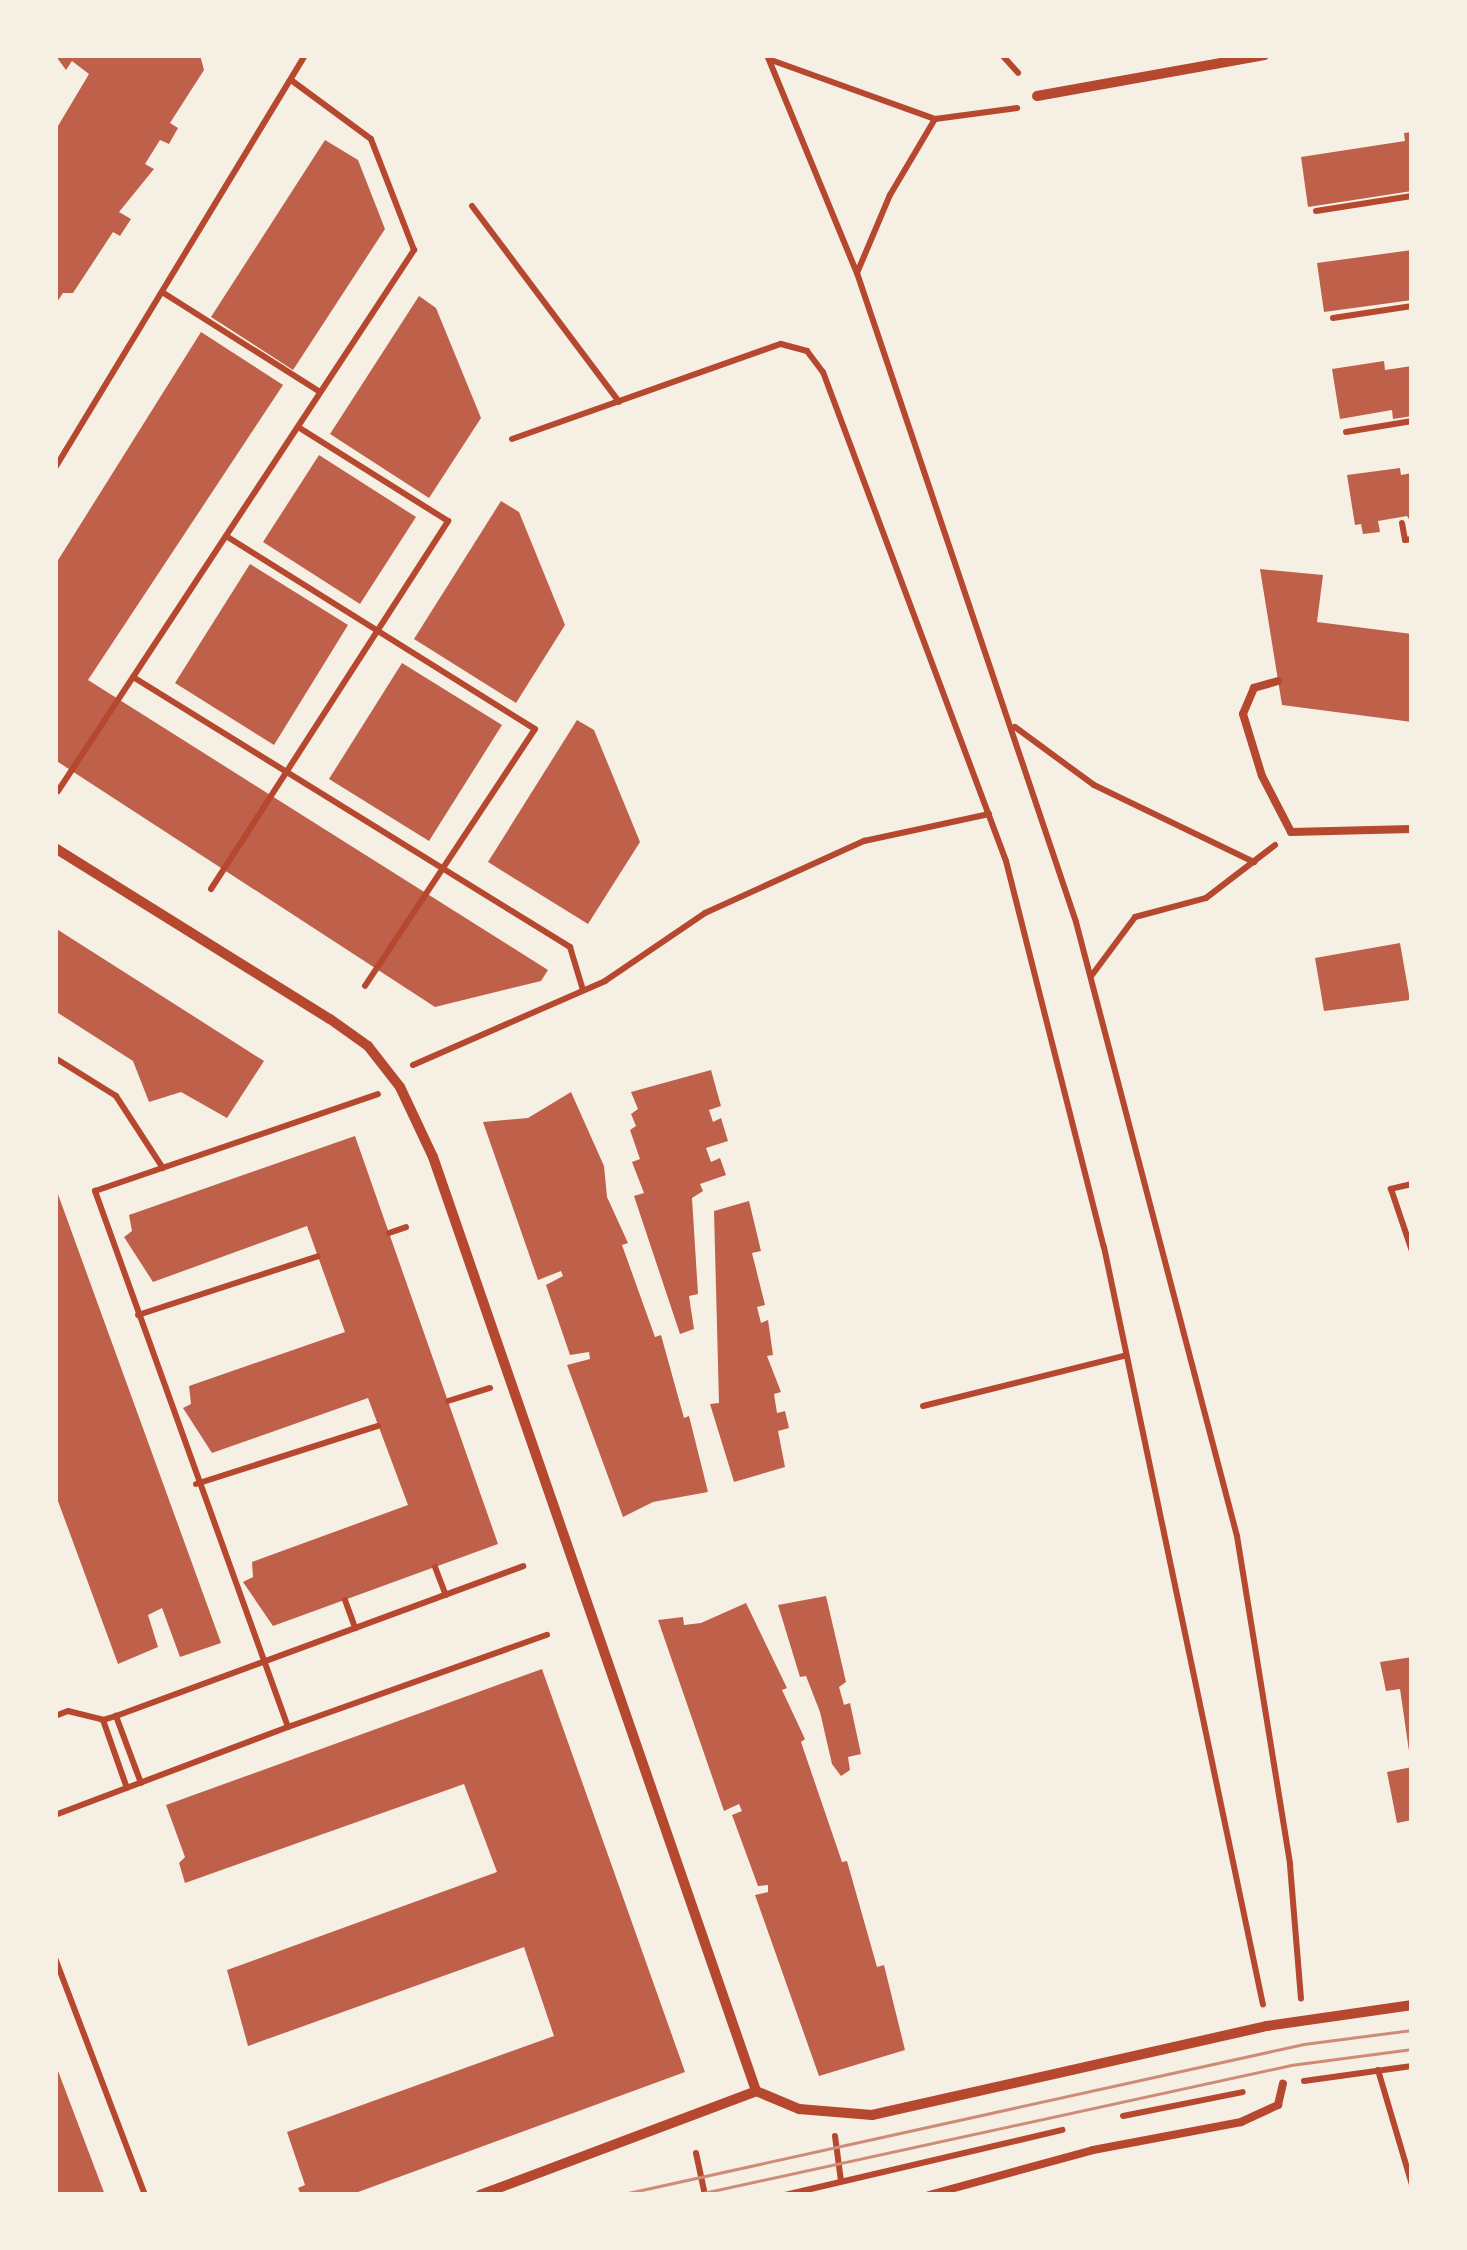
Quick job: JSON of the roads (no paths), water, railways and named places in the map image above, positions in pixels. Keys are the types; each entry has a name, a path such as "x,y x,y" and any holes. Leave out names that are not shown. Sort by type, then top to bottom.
{"street":[{"path":"1037,96 1264,55"},
{"path":"55,848 330,1019 368,1046 400,1087 433,1156 756,2092"},
{"path":"480,2195 756,2092 799,2109 872,2115 1267,2026 1412,2005"}],"lane":[{"path":"1278,681 1254,688 1242,714 1262,776 1292,832 1412,829"},
{"path":"929,2195 1093,2150 1240,2122 1278,2105 1283,2084"}],"tram line":[{"path":"619,2195 1304,2044 1412,2030"},
{"path":"694,2195 1291,2065 1412,2049"}]}
